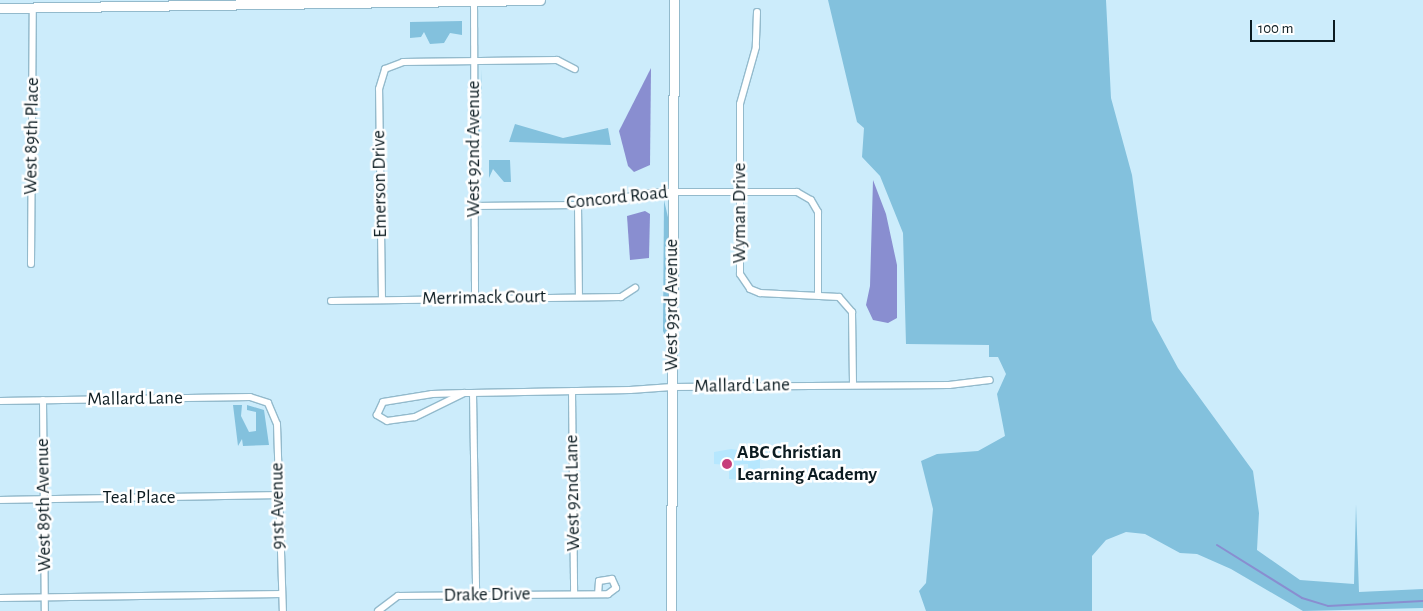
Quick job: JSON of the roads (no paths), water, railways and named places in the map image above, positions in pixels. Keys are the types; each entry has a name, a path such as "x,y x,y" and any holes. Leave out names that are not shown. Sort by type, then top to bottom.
{"street":[{"path":"0,8 33,8 51,4 540,0"},
{"name":"West 93rd Avenue","path":"671,611 674,0"},
{"name":"West 92nd Avenue","path":"474,1 475,299"},
{"name":"West 89th Place","path":"31,264 33,8"},
{"name":"Wyman Drive","path":"757,12 756,47 740,104 740,274 750,289 760,293 818,294 840,297 852,312 853,385"},
{"path":"475,61 562,60 575,69"},
{"name":"Emerson Drive","path":"382,300 379,89 385,70 403,62 475,61"},
{"name":"Concord Road","path":"474,206 578,205 632,193 797,192 811,200 818,212 818,294"},
{"path":"578,205 579,297"},
{"name":"Merrimack Court","path":"331,301 621,297 635,288"},
{"name":"Mallard Lane","path":"464,393 415,416 387,421 377,415 384,402 464,393 672,387 950,385 990,380"},
{"name":"West 92nd Lane","path":"572,391 574,594"},
{"path":"473,393 476,595"},
{"name":"Mallard Lane","path":"0,401 250,396 268,403"},
{"name":"West 89th Avenue","path":"43,400 45,611"},
{"name":"91st Avenue","path":"268,403 276,416 283,611"},
{"name":"Teal Place","path":"0,500 278,495"},
{"path":"0,598 282,594"},
{"name":"Drake Drive","path":"379,609 398,596 598,594"}],"waterway":[{"path":"1217,545 1302,598 1328,606 1423,601"}],"place":[{"name":"ABC Christian Learning Academy","path":"727,464"}]}
